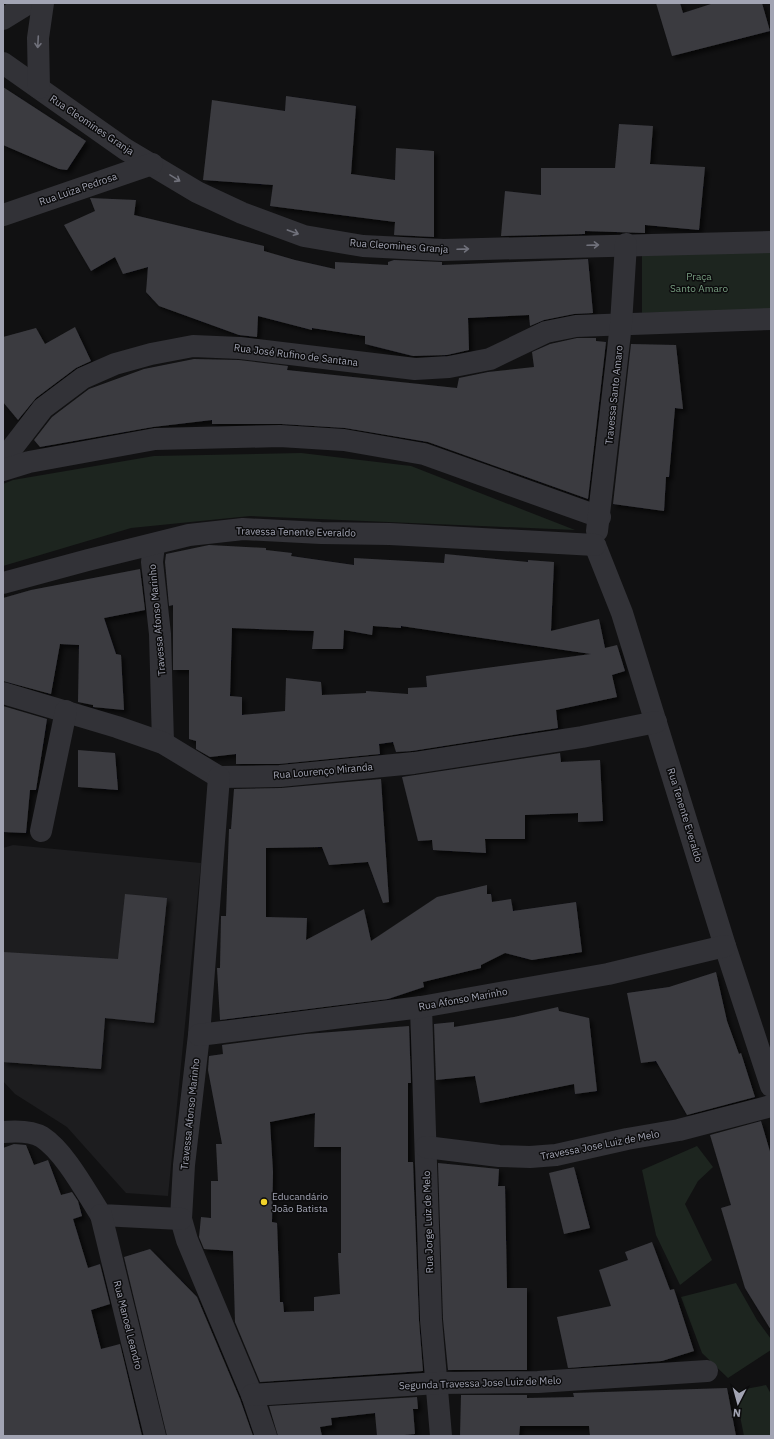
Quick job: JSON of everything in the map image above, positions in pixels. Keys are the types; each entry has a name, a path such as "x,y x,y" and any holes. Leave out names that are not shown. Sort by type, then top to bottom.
{"street":[{"path":"3,19 29,3"},
{"path":"39,88 38,45 43,3"},
{"name":"Rua Cleomines Granja","path":"3,63 125,149 197,192 242,214 304,236 364,246 443,250 626,244 771,242"},
{"name":"Rua Luiza Pedrosa","path":"3,215 152,164"},
{"name":"Travessa Santo Amaro","path":"595,545 600,518 621,324 626,244"},
{"path":"621,324 771,319"},
{"name":"Rua José Rufino de Santana","path":"3,460 43,408 83,378 115,364 151,354 193,346 240,348 408,368 449,367 490,359 546,332 576,326 621,324"},
{"path":"3,470 29,462 155,440 280,436 344,440 424,454 600,518"},
{"name":"Travessa Tenente Everaldo","path":"3,583 189,535 243,529 321,533 390,534 595,545"},
{"name":"Travessa Afonso Marinho","path":"154,545 152,562 160,634 163,743"},
{"name":"Rua Tenente Everaldo","path":"595,545 622,613 725,946 771,1086"},
{"path":"3,693 66,711 163,743 220,777"},
{"path":"41,831 66,711"},
{"name":"Rua Lourenço Miranda","path":"220,777 280,776 414,762 582,737 656,722"},
{"name":"Travessa Afonso Marinho","path":"220,777 199,1035 184,1165 181,1220 187,1240 252,1395 266,1436"},
{"name":"Rua Afonso Marinho","path":"199,1035 421,1007 608,974 725,946"},
{"name":"Rua Jorge Luiz de Melo","path":"421,1007 431,1320 438,1383 441,1436"},
{"name":"Travessa Jose Luiz de Melo","path":"426,1147 499,1156 530,1157 556,1155 628,1139 679,1130 771,1106"},
{"name":"Rua Manoel Leandro","path":"3,1132 14,1131 41,1136 58,1150 101,1215 155,1436"},
{"path":"101,1215 181,1220"},
{"name":"Segunda Travessa Jose Luiz de Melo","path":"252,1395 438,1383 538,1382 707,1371"}],"shaded area":[{"path":"13,845 201,863 168,1196 126,1193 67,1127 15,1094 3,1081 3,848"}],"green space":[{"name":"Praça Santo Amaro","path":"771,251 771,309 642,313 642,252"},
{"path":"301,453 411,466 575,530 250,516 131,528 3,566 3,484 13,480 154,456"},
{"path":"697,1146 713,1167 698,1181 685,1204 712,1260 680,1285 656,1235 642,1170"},
{"path":"736,1283 757,1320 771,1339 771,1350 728,1378 702,1353 681,1297"},
{"path":"766,1385 771,1394 771,1436 744,1436 735,1391"}],"building":[{"path":"656,3 680,3 683,13 714,3 762,3 770,31 672,56"},
{"path":"3,87 86,141 67,170 59,169 3,145"},
{"path":"286,96 356,106 351,174 395,180 396,148 434,151 434,237 394,235 395,222 270,206 273,185 203,180 212,100 285,111"},
{"path":"619,124 653,126 650,164 705,167 699,230 645,225 645,233 585,231 585,234 501,236 505,191 541,195 541,168 615,168"},
{"path":"90,198 136,200 134,215 264,246 264,251 335,269 335,262 388,265 388,262 394,260 442,262 442,265 588,259 593,313 574,314 544,320 530,326 529,315 468,318 469,350 447,355 413,356 365,344 365,336 312,328 312,330 258,316 257,337 239,335 159,306 146,292 148,267 123,274 115,257 91,271 64,225 95,211"},
{"path":"75,327 91,361 76,368 36,398 18,420 3,402 3,337 36,328 45,344"},
{"path":"577,338 596,338 596,341 606,342 588,499 428,442 345,428 281,424 212,424 212,420 153,427 40,447 34,440 52,417 89,389 144,369 194,359 239,360 288,366 287,370 457,388 459,378 488,372 534,367 532,352 550,344"},
{"path":"631,344 676,345 683,409 675,408 669,477 666,477 664,511 613,504"},
{"path":"209,545 266,548 266,550 292,553 291,556 354,565 354,558 444,563 445,554 528,562 528,560 554,562 551,631 599,619 605,648 617,645 625,671 612,675 617,697 556,710 558,728 412,751 396,752 393,742 379,744 380,754 279,764 236,764 236,754 210,757 196,749 196,741 189,739 189,670 173,670 173,605 169,606 165,562 166,554","holes":["373,626 401,628 401,626 591,654 426,676 427,687 408,688 408,694 366,691 366,693 322,695 321,682 286,678 285,711 242,715 242,697 230,696 232,628 314,631 312,649 343,649 344,630 372,635"]},
{"path":"140,569 145,610 104,618 116,654 121,655 124,710 93,707 93,705 78,702 79,645 60,644 51,694 3,681 3,598 31,590"},
{"path":"3,706 47,719 36,790 30,790 26,833 3,832"},
{"path":"78,750 115,753 118,790 78,787"},
{"path":"560,753 561,762 600,760 603,821 578,822 578,813 525,815 525,839 485,839 486,853 433,850 432,840 418,841 402,777"},
{"path":"381,779 389,902 383,903 368,862 329,865 322,847 266,848 266,917 307,918 306,940 364,909 371,941 437,897 487,885 487,894 491,894 492,902 511,899 513,911 576,902 582,952 532,960 505,953 481,965 481,968 423,982 424,987 388,999 220,1020 217,968 220,968 221,916 226,916 229,829 231,829 234,789 281,788"},
{"path":"125,894 167,898 154,1023 105,1018 101,1069 3,1062 3,952 118,959"},
{"path":"716,972 727,1021 739,1054 741,1053 755,1097 687,1115 656,1061 641,1063 627,993 669,987"},
{"path":"558,1007 559,1011 589,1018 597,1091 575,1094 574,1084 480,1103 475,1076 436,1080 434,1024 454,1022 454,1027 514,1017"},
{"path":"409,1026 411,1083 408,1083 408,1162 413,1162 419,1320 423,1371 260,1382 235,1322 233,1251 204,1249 199,1237 201,1217 211,1218 211,1181 218,1181 216,1144 222,1144 208,1070 209,1056 223,1054 222,1045 306,1034","holes":["315,1113 314,1147 341,1147 341,1253 338,1253 340,1294 314,1297 314,1311 284,1312 283,1302 280,1302 277,1223 272,1222 273,1172 270,1122"]},
{"path":"761,1121 771,1155 771,1330 745,1288 721,1208 731,1205 710,1135"},
{"path":"14,1144 26,1145 34,1165 48,1160 61,1195 72,1192 78,1201 82,1216 73,1219 88,1268 100,1264 110,1304 91,1310 101,1349 120,1344 142,1436 3,1436 3,1148"},
{"path":"438,1163 499,1169 498,1186 505,1186 507,1288 527,1288 527,1370 448,1370 443,1319"},
{"path":"574,1167 590,1228 564,1234 549,1173"},
{"path":"652,1242 670,1290 674,1289 694,1351 662,1361 568,1368 557,1317 611,1306 599,1270 628,1260 625,1252"},
{"path":"150,1249 197,1297 240,1399 253,1436 167,1436 124,1257"},
{"path":"727,1388 736,1436 590,1436 589,1426 520,1426 519,1436 460,1436 461,1395 527,1395 527,1398 574,1397 573,1393"},
{"path":"417,1397 418,1409 413,1409 415,1434 393,1436 377,1436 375,1413 331,1418 332,1425 320,1427 322,1436 278,1436 269,1406"}],"place":[{"name":"Educandário João Batista","path":"264,1202"}]}
